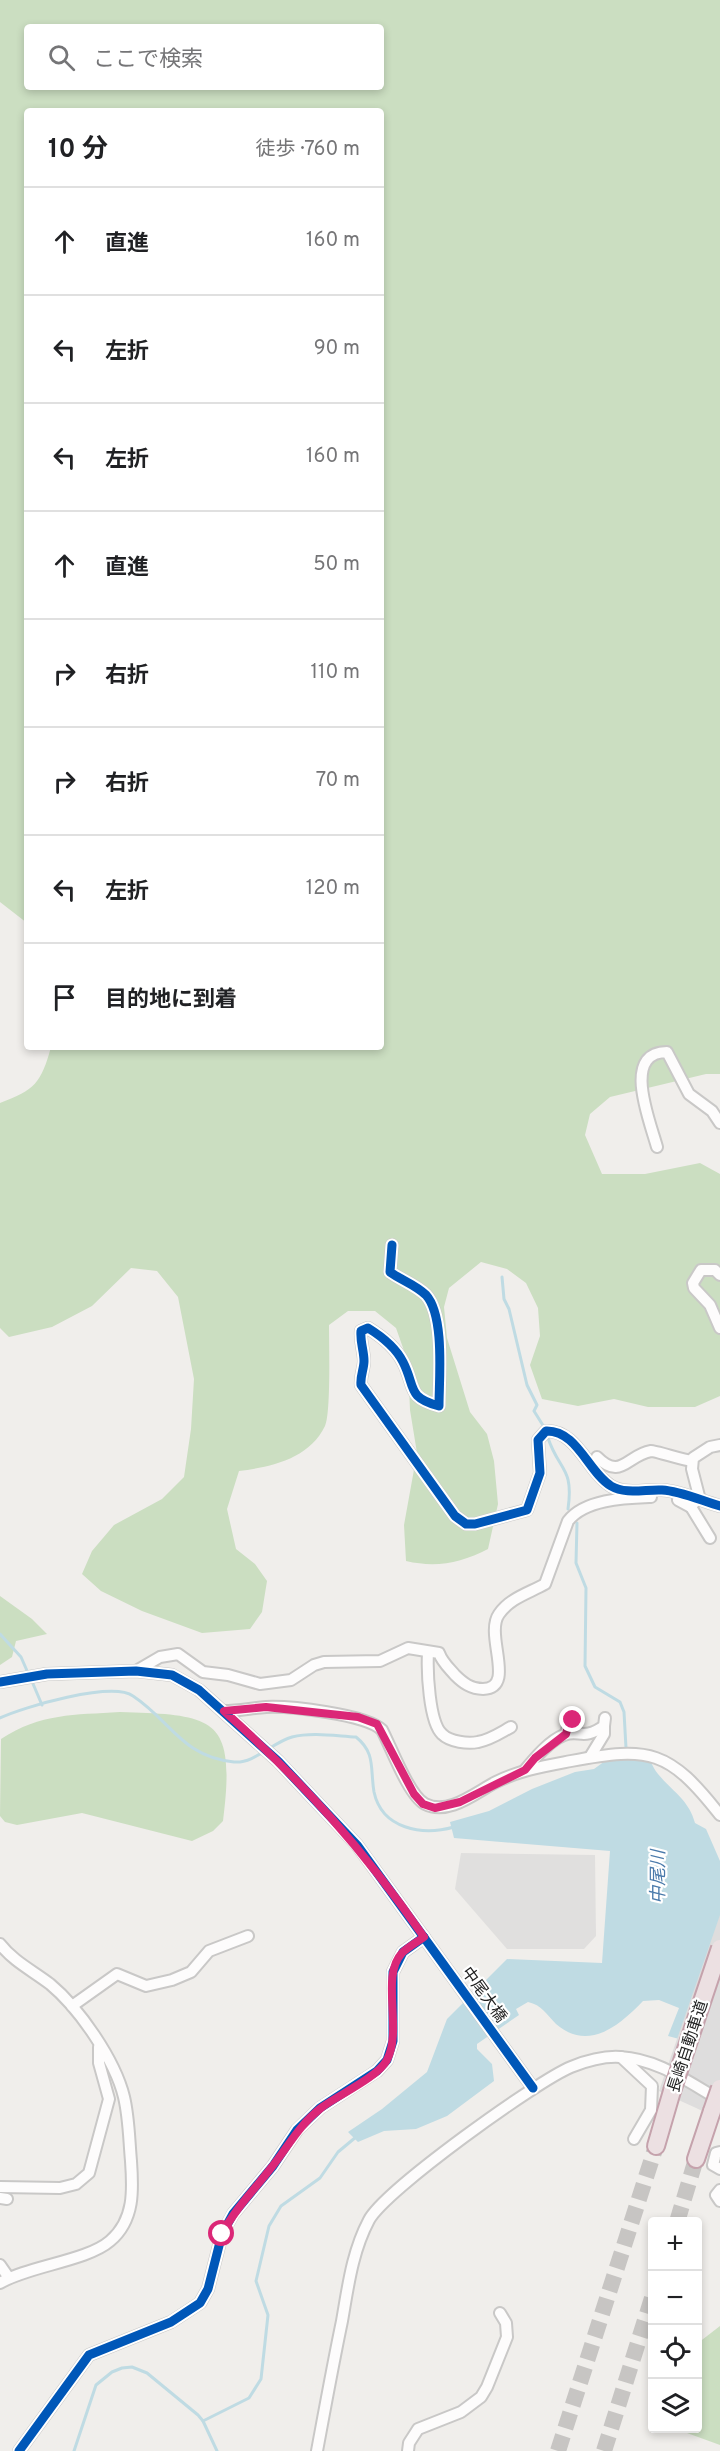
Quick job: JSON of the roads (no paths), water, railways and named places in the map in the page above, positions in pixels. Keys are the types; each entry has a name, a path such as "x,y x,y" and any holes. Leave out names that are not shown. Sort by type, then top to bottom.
{"highway":[{"name":"長崎自動車道","path":"656,2146 720,1947"},
{"path":"696,2159 720,2088"}],"street":[{"path":"657,1147 642,1093 642,1065 646,1058 656,1052 667,1052 689,1094 712,1111 720,1123"},
{"path":"392,1245 390,1272 428,1297 433,1309 439,1346 439,1406 418,1399 410,1385 403,1361 380,1335 368,1328 361,1331 360,1341 364,1362 360,1374 361,1385 455,1516 466,1524 476,1524 527,1510 540,1473 538,1440 546,1431 559,1432 571,1442 611,1487 619,1490 673,1491 694,1503 710,1538"},
{"path":"720,1275 715,1270 701,1270 693,1283 694,1288 710,1305 720,1328"},
{"path":"692,1461 699,1453 720,1445"},
{"path":"597,1457 606,1466 615,1467 652,1451 692,1461"},
{"path":"692,1461 699,1496 694,1503"},
{"path":"136,1671 160,1657 178,1654 202,1672 228,1675 260,1684 291,1680 314,1665 324,1662 380,1661 408,1648 428,1653 440,1653 444,1663 464,1683 480,1689 491,1688 501,1673 493,1637 495,1620 506,1605 545,1584 568,1521 574,1513 590,1505 645,1497 673,1497 694,1503 720,1506"},
{"path":"428,1653 428,1683 438,1727 442,1734 452,1740 475,1743 512,1727"},
{"name":"中尾大橋","path":"0,1682 40,1675 136,1671 172,1675 199,1690 278,1761 357,1845 533,2088"},
{"path":"224,1711 266,1707 358,1717 377,1724 414,1794 423,1804 435,1808 460,1802 525,1770 624,1752 660,1759 677,1768 699,1789 720,1815"},
{"path":"566,1734 568,1726 575,1717"},
{"path":"525,1770 535,1758 566,1734 592,1734 605,1722 604,1734 590,1757"},
{"path":"72,2006 117,1974 142,1985 154,1985 191,1972 209,1952 248,1936"},
{"path":"19,2451 89,2355 171,2322 200,2303 208,2289 222,2234 233,2214 273,2166 297,2130 320,2108 377,2070 387,2060 393,2041 393,1972 403,1952 424,1937"},
{"path":"0,1944 72,2006 99,2047 124,2096 130,2136 133,2203 118,2231 104,2245 4,2280 0,2265"},
{"path":"0,2187 60,2188 76,2184 89,2173 109,2099 99,2063 99,2047"},
{"path":"621,2057 652,2085 651,2109 634,2139"},
{"path":"317,2451 354,2253 370,2218 396,2191 533,2088 570,2067 586,2061 621,2057 649,2062 669,2070 716,2105"},
{"path":"720,2152 716,2153 713,2164 720,2169"},
{"path":"720,2190 716,2195 720,2200"},
{"path":"408,2451 418,2429 460,2412 481,2397 507,2337 506,2323 500,2313"}],"water":[{"name":"中尾川","path":"623,1748 637,1749 647,1756 658,1774 689,1808 695,1823 706,1829 720,1861 720,2050 668,2036 679,2008 659,2000 643,2001 613,2027 591,2036 580,2036 568,2032 540,2008 528,2002 516,2009 519,2015 477,2044 477,2049 492,2064 494,2081 447,2116 416,2129 384,2131 358,2142 348,2132 382,2109 427,2072 447,2019 507,1959 602,1963 610,1851 454,1838 450,1822 489,1811 532,1789 575,1772 594,1769"}],"waterway":[{"path":"502,1277 504,1299 509,1309 527,1385 537,1405 534,1411 544,1427"},
{"path":"548,1438 567,1477 568,1509"},
{"path":"577,1523 576,1563 586,1588 585,1666 595,1687 620,1702 624,1712 626,1748"},
{"path":"0,1634 21,1657 28,1673"},
{"path":"31,1679 42,1705"},
{"path":"0,1718 67,1697 88,1693 122,1692 133,1696 146,1706 189,1746 216,1759 234,1762 249,1760 292,1737 308,1735 356,1737 367,1749 371,1762 374,1792 385,1814 394,1822 417,1830 442,1830 454,1827"},
{"path":"203,2421 249,2398 261,2379 268,2315 256,2281 269,2226 281,2206 320,2178 338,2152 356,2137"},
{"path":"74,2451 96,2385 112,2372 132,2367 147,2373 198,2415 217,2451"}],"tunnel":[{"path":"558,2451 656,2146"},
{"path":"679,2217 696,2159"},
{"path":"604,2451 648,2311"}]}
